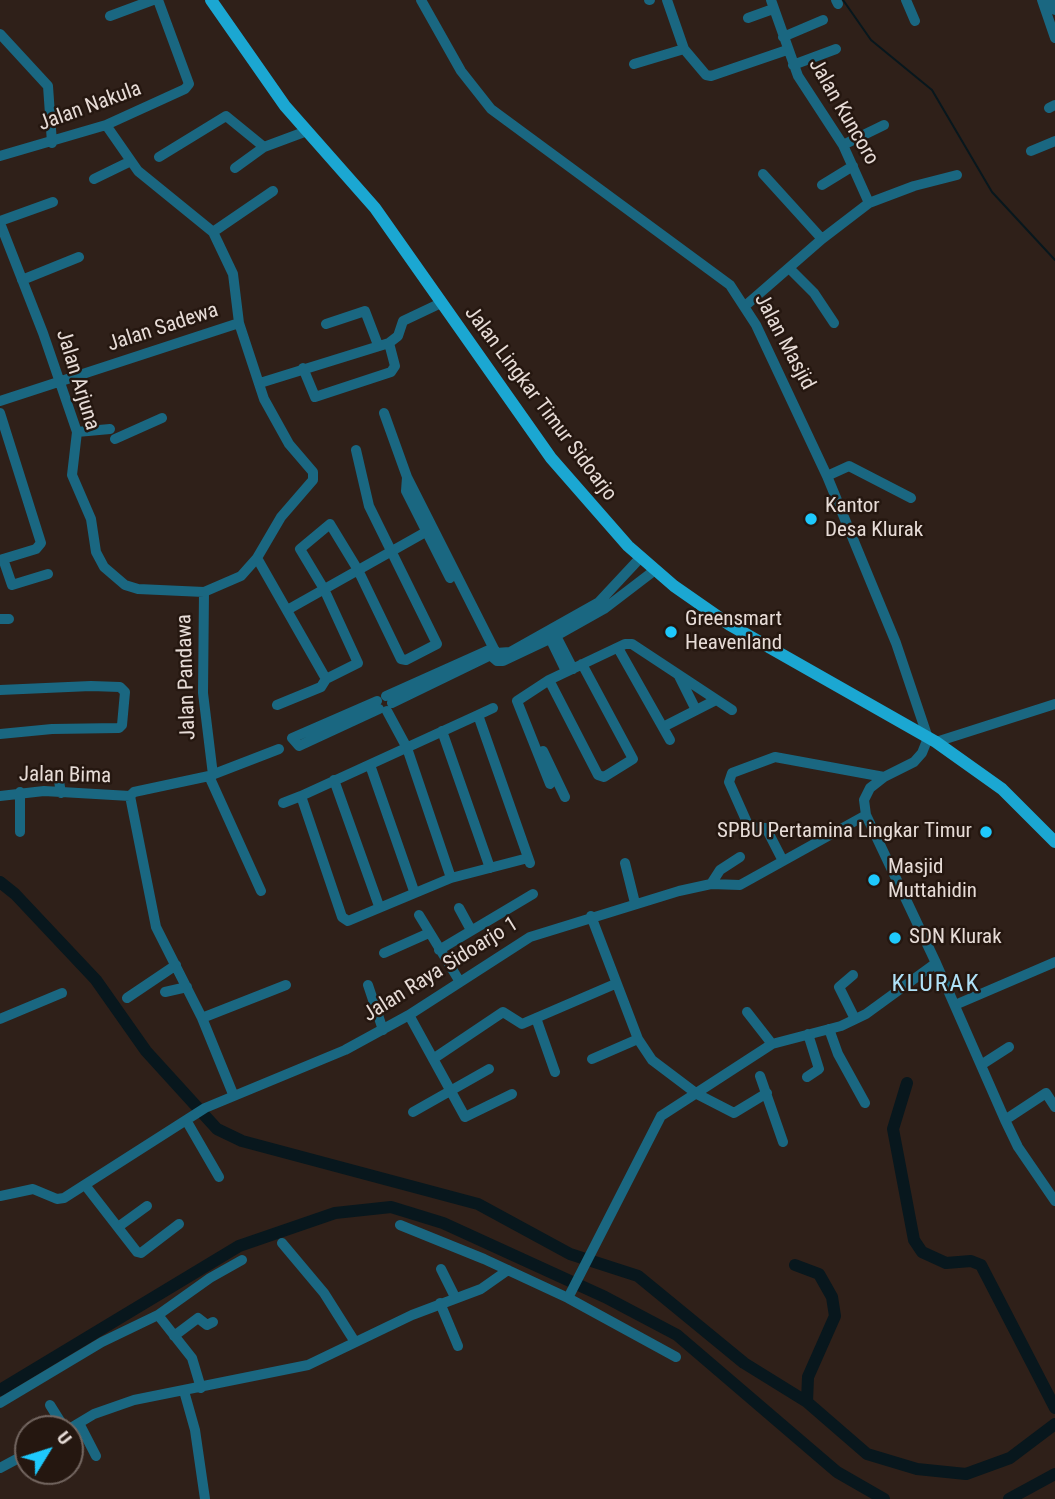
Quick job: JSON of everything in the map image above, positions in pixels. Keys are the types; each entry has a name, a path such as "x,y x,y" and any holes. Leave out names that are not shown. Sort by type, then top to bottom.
{"main road":[{"name":"Jalan Lingkar Timur Sidoarjo","path":"211,0 285,106 375,208 551,458 593,510 655,570 730,625 778,655 932,740 1002,789 1055,842"}],"street":[{"path":"110,16 155,0"},
{"name":"Jalan Nakula","path":"0,156 52,143 106,125 181,93 188,84 155,0"},
{"name":"Jalan Masjid","path":"421,0 461,72 491,109 725,281 745,306 827,476 896,643 932,740"},
{"path":"667,0 684,49 700,71 711,76 787,50"},
{"path":"906,0 915,21"},
{"path":"748,18 772,4"},
{"name":"Jalan Kuncoro","path":"772,4 800,81 843,145 869,203"},
{"path":"1051,9 1055,38"},
{"path":"783,37 823,20"},
{"path":"0,34 47,86 52,143"},
{"path":"634,64 684,49"},
{"path":"793,65 836,49"},
{"path":"159,157 226,116 264,147"},
{"name":"Jalan Pandawa","path":"106,125 146,178 213,232 233,274 239,323 271,414 313,477 277,523 257,558 233,582 204,592 202,693 211,775 261,891"},
{"path":"843,145 884,125"},
{"path":"235,168 264,147 307,131"},
{"path":"1031,151 1055,141"},
{"path":"94,179 131,161"},
{"path":"822,185 853,166"},
{"path":"763,174 822,239"},
{"path":"745,306 822,239 869,203 914,186 957,175"},
{"path":"213,232 273,191"},
{"path":"1,226 53,202"},
{"name":"Jalan Arjuna","path":"1,226 77,432 72,475 90,519 96,552 104,567 131,588 204,592"},
{"path":"22,280 79,257"},
{"path":"790,269 814,293 834,323"},
{"path":"260,383 389,343 398,336 402,321 441,303"},
{"path":"326,324 365,311 378,345"},
{"name":"Jalan Sadewa","path":"0,401 239,323"},
{"path":"303,368 315,397 391,372 395,366 389,343"},
{"path":"0,413 41,543 36,549 1,560 12,585 48,574"},
{"path":"384,413 407,477 405,488 424,516 492,652 503,661 614,596 629,592 655,570"},
{"path":"115,439 162,418"},
{"path":"77,432 110,429"},
{"path":"277,705 321,687 326,679 355,666 358,662 324,589 300,548 329,524 333,525 358,570 401,659 406,660 438,641 366,500 362,464 356,450"},
{"path":"827,476 849,466 911,498"},
{"path":"289,609 432,533"},
{"path":"614,596 620,581 641,557"},
{"path":"257,558 289,609 326,679"},
{"path":"620,581 629,592"},
{"path":"549,680 598,775 604,777 633,759 551,634"},
{"path":"565,797 554,783 517,701 549,680 630,644 732,710"},
{"path":"618,648 670,740"},
{"path":"384,704 310,728 293,735 292,740 299,746 315,739 492,652"},
{"path":"630,666 650,657"},
{"path":"678,675 696,710"},
{"path":"0,690 91,686 120,687 125,692 122,725 119,728 52,729 0,734"},
{"path":"663,727 716,700"},
{"path":"384,704 407,748 451,877"},
{"path":"1055,704 932,740 914,762 884,776 867,792 864,805 866,815 936,963 1004,1120 1023,1156 1055,1200"},
{"path":"283,803 494,708"},
{"path":"300,796 343,919 348,921 451,877 529,860 478,715"},
{"path":"310,728 315,739"},
{"path":"442,731 490,868"},
{"path":"233,1094 202,1018 153,916 131,796 134,792 211,775 279,749"},
{"path":"783,861 766,828 749,827 729,782 732,773 775,757 884,776"},
{"path":"370,765 414,891"},
{"path":"58,775 61,793"},
{"path":"334,780 379,906"},
{"path":"538,790 554,783"},
{"path":"20,792 20,832"},
{"name":"Jalan Bima","path":"0,796 20,792 131,796"},
{"name":"Jalan Raya Sidoarjo 1","path":"0,1196 33,1189 59,1199 205,1108 233,1094 312,1064 409,1016 530,937 635,903 711,884 740,885 866,815"},
{"path":"711,884 719,870 740,857"},
{"path":"625,863 635,903"},
{"path":"439,950 533,894"},
{"path":"459,908 471,930"},
{"path":"419,915 460,982"},
{"path":"591,916 638,1039 652,1060 697,1094 736,1113 767,1093"},
{"path":"384,953 429,933"},
{"path":"569,1296 658,1119 772,1044 855,1020 936,963"},
{"path":"955,1005 1055,963"},
{"path":"127,998 176,965"},
{"path":"853,975 839,986 855,1020"},
{"path":"433,1059 503,1012 519,1025 615,984"},
{"path":"202,1018 286,985"},
{"path":"368,985 383,1030"},
{"path":"165,992 187,987"},
{"path":"0,1019 61,993"},
{"path":"747,1012 772,1044"},
{"path":"409,1016 468,1118 512,1094"},
{"path":"536,1018 555,1072"},
{"path":"829,1029 841,1062 865,1103"},
{"path":"807,1077 819,1070 808,1034"},
{"path":"592,1059 638,1039"},
{"path":"981,1065 1009,1047"},
{"path":"413,1112 489,1069"},
{"path":"760,1076 783,1142"},
{"path":"1004,1120 1046,1093 1055,1107"},
{"path":"190,1117 219,1177"},
{"path":"85,1185 141,1253 178,1224"},
{"path":"118,1227 147,1206"},
{"path":"400,1225 569,1296 676,1357"},
{"path":"282,1243 324,1293 355,1342"},
{"path":"0,1403 102,1342 158,1315 242,1260"},
{"path":"441,1269 455,1297"},
{"path":"84,1420 134,1399 201,1388 308,1364 440,1303 481,1289 508,1270"},
{"path":"440,1303 458,1346"},
{"path":"158,1315 192,1358 201,1388"},
{"path":"174,1336 198,1318 207,1325 213,1322"},
{"path":"184,1391 195,1430 205,1499"},
{"path":"50,1405 57,1415"},
{"path":"84,1433 96,1456"}],"waterway":[{"path":"843,0 871,40 932,90 992,192 1055,260"},
{"path":"0,882 15,894 96,980 146,1051 217,1129 242,1141 478,1204 570,1254 638,1276 744,1363 807,1402 867,1454 917,1469 966,1474 1010,1458 1055,1424"},
{"path":"907,1083 893,1129 914,1240 922,1252 946,1263 971,1261 981,1265 1055,1408"},
{"path":"0,1390 239,1246 335,1213 391,1207 443,1223 605,1297 677,1335 837,1472 884,1499"},
{"path":"795,1265 819,1274 832,1297 835,1316 808,1377 807,1402"},
{"path":"1009,1499 1055,1474"}],"place":[{"name":"Kantor Desa Klurak","path":"811,519"},
{"name":"Greensmart Heavenland","path":"671,632"},
{"name":"SPBU Pertamina Lingkar Timur","path":"986,832"},
{"name":"Masjid Muttahidin","path":"874,880"},
{"name":"SDN Klurak","path":"895,938"}],"district":[{"name":"KLURAK","path":"936,985"}]}
